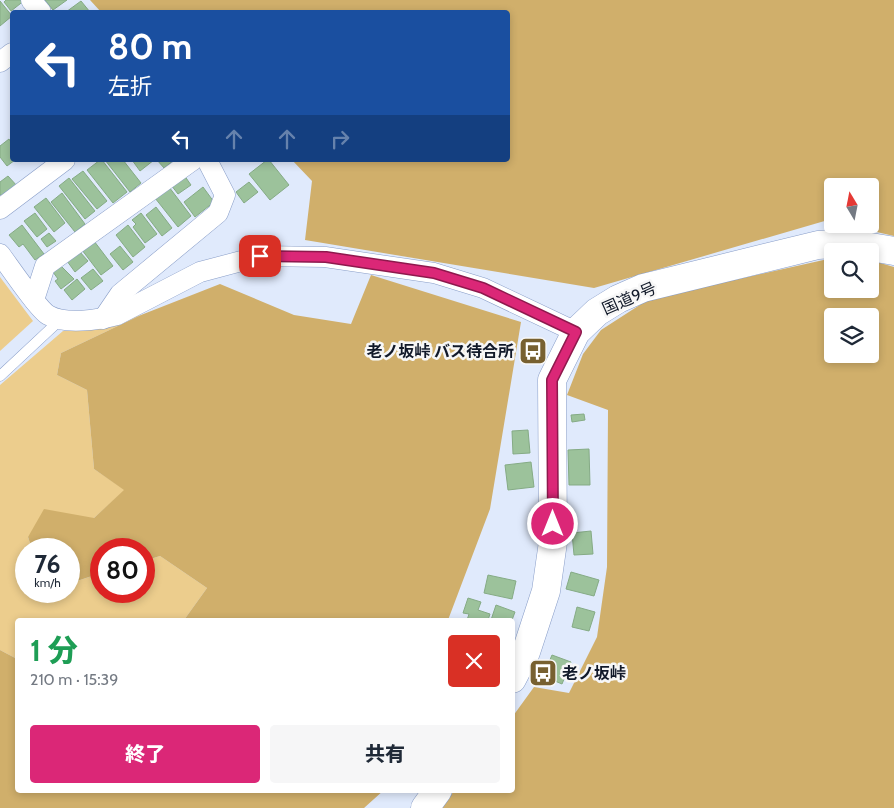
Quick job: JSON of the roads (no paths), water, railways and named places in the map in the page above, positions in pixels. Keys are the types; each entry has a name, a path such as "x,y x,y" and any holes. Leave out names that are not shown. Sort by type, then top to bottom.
{"highway":[{"name":"国道9号","path":"515,673 526,652 546,591 553,542 552,380 576,332 596,312 618,299 643,288 818,245 847,243 894,251"},
{"path":"424,808 436,793"}],"street":[{"path":"31,0 39,10"},
{"path":"0,209 61,162"},
{"path":"34,300 45,266 190,162"},
{"path":"103,319 120,294 218,213 225,195 208,162"},
{"path":"0,254 46,314 60,320 103,319 117,315 200,272 260,256 326,257 434,273 483,288 576,332"}],"lane":[{"path":"0,376 60,320"}],"place":[{"name":"老ノ坂峠 バス待合所","path":"533,351"},
{"name":"老ノ坂峠","path":"543,673"}]}
